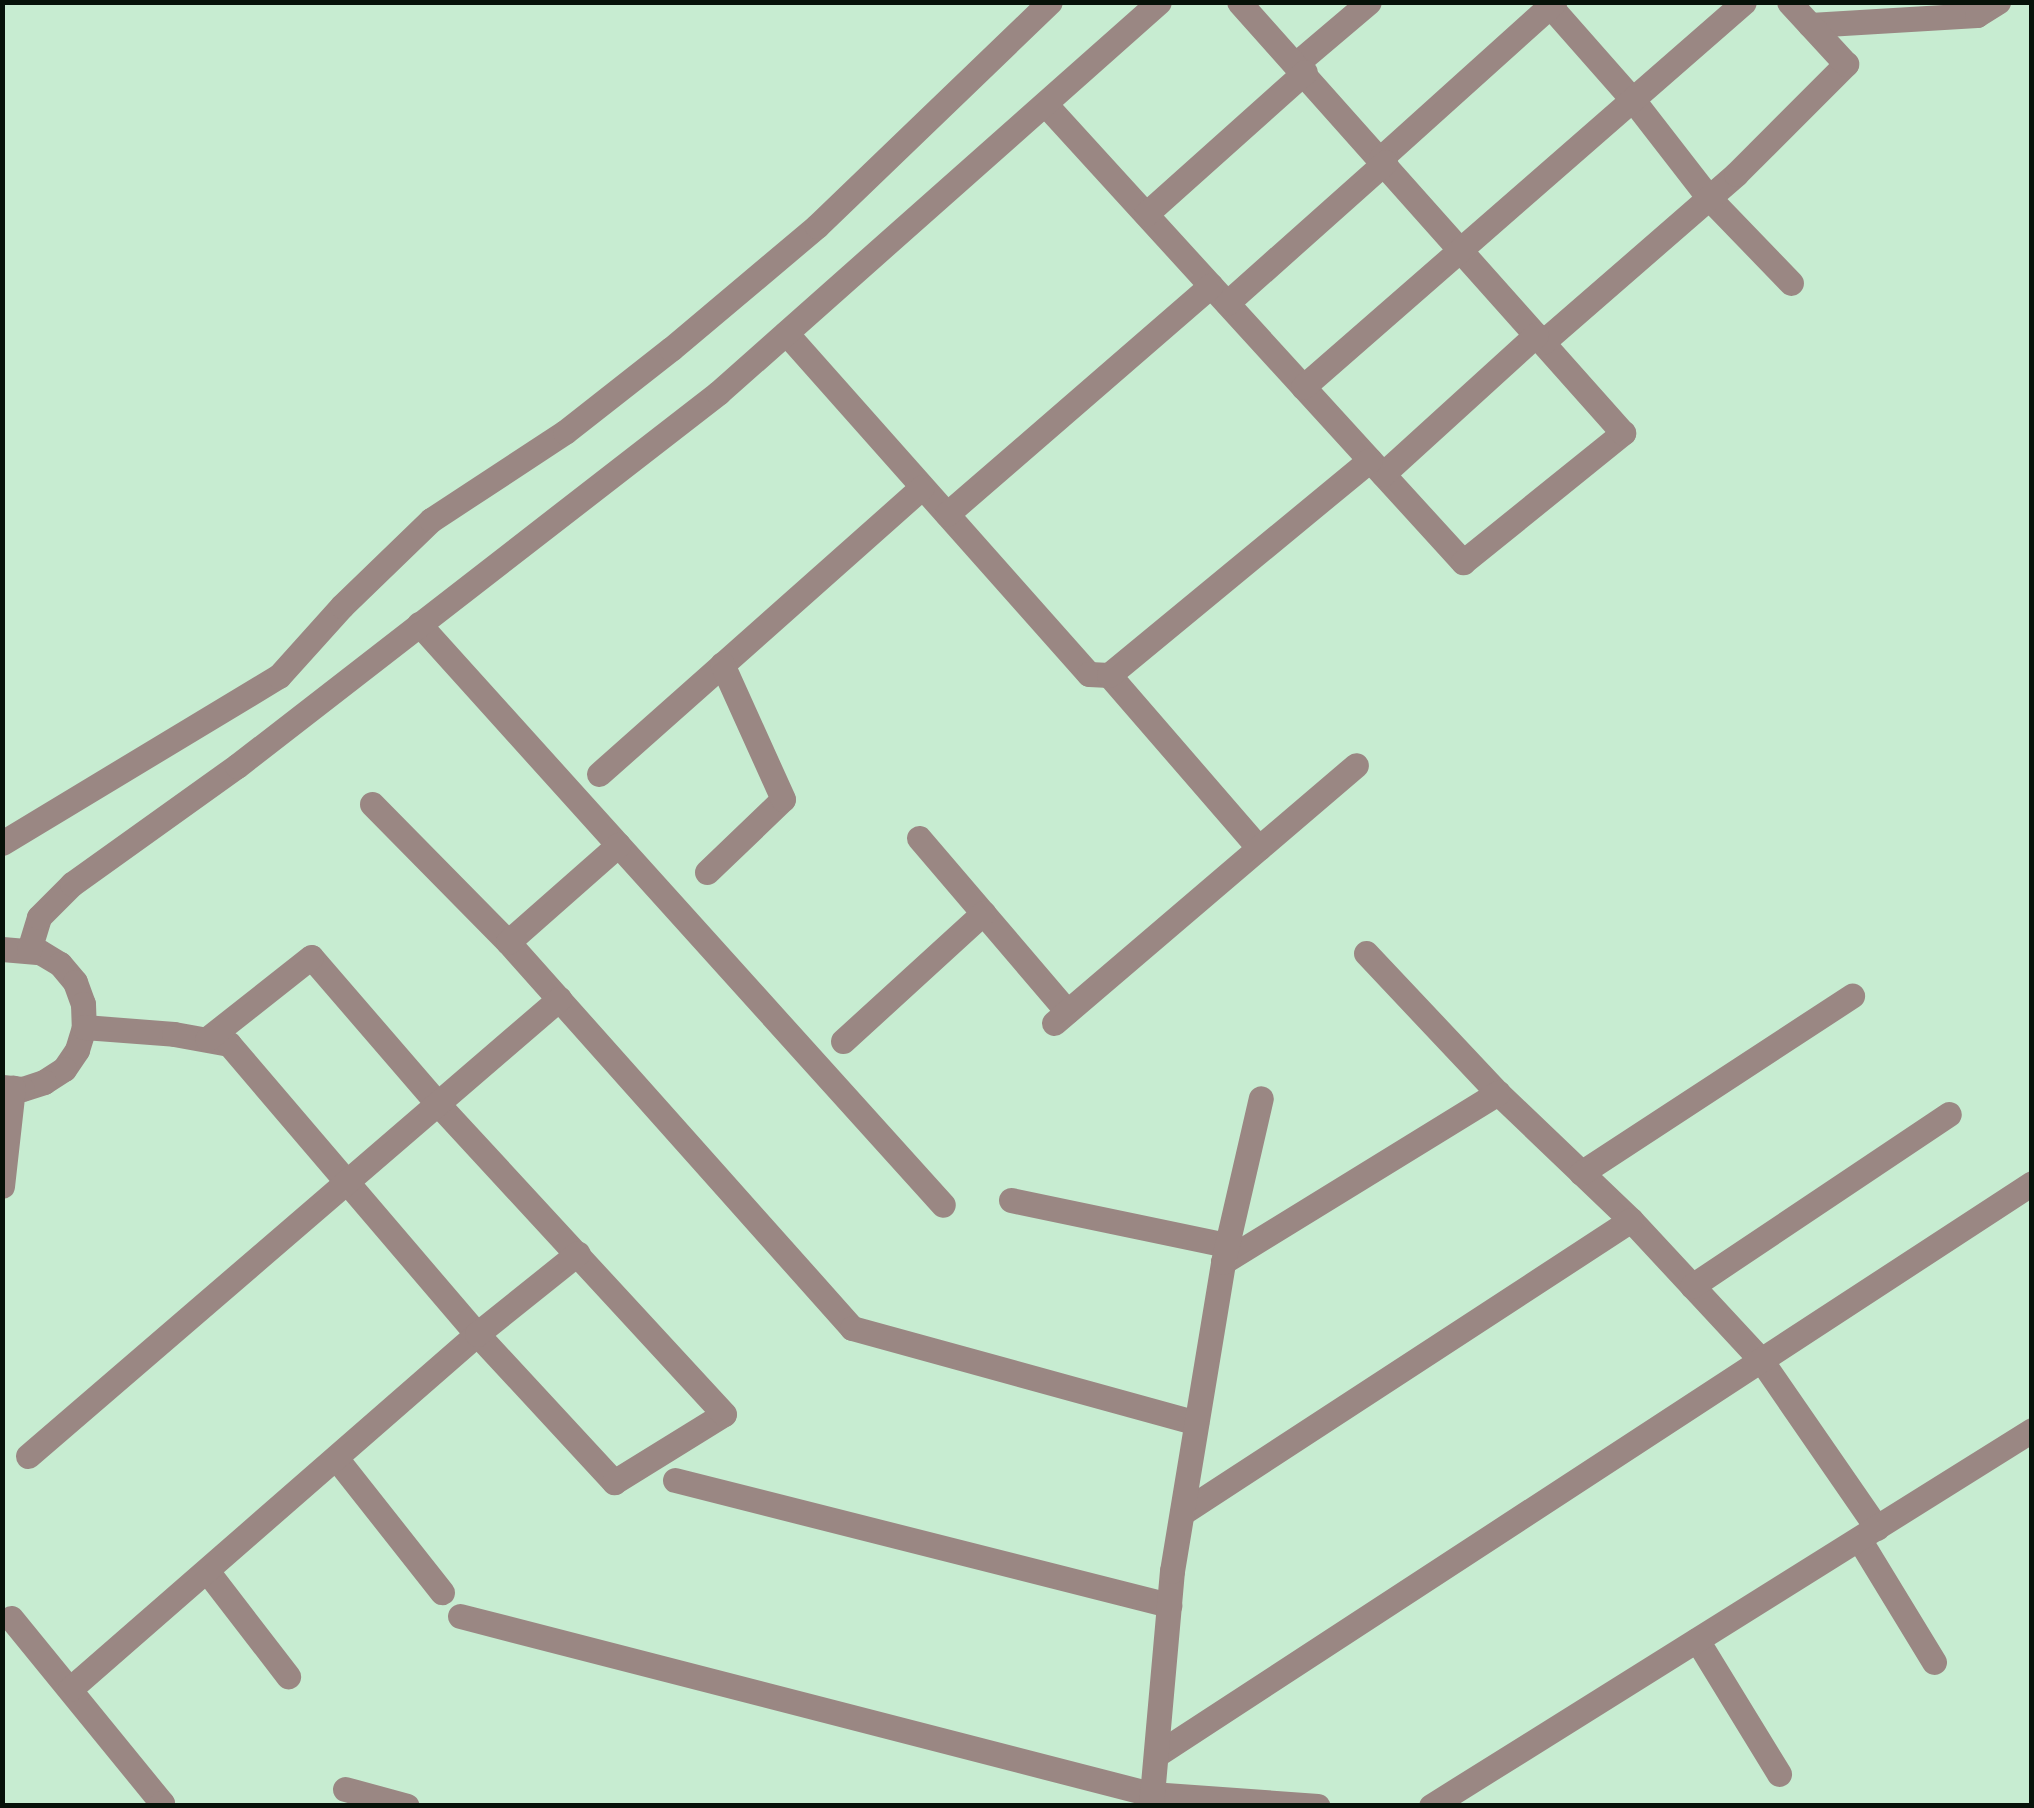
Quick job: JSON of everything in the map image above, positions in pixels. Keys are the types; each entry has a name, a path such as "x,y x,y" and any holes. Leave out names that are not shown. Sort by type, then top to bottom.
{"street":[{"path":"2,843 279,676 342,606 431,520 565,432 672,349 817,226 1050,2"},
{"path":"2,1186 8,1087 44,1082 64,1068 77,1050 84,1027 84,1004 75,982 60,964 16,949 39,916 72,884 237,766 718,393 1158,2"},
{"path":"1046,105 1463,562 1622,433 1301,67 1239,2"},
{"path":"1146,214 1369,2"},
{"path":"1303,386 1744,2"},
{"path":"786,333 1089,674 1109,675 1540,338 1709,198 1846,64 1789,2"},
{"path":"1810,25 1977,15 1998,2"},
{"path":"947,514 1383,160 1552,4 1709,198 1791,283"},
{"path":"600,774 922,487"},
{"path":"419,624 943,1205"},
{"path":"707,872 783,799 722,664"},
{"path":"1109,675 1259,848"},
{"path":"919,838 983,912 1060,1017 1356,766"},
{"path":"372,804 508,942 852,1328 1196,1423"},
{"path":"508,942 618,846"},
{"path":"843,1041 983,912"},
{"path":"1366,953 1498,1093 1631,1220 1760,1360 1868,1533 1934,1662"},
{"path":"84,1027 229,1044 477,1334 614,1482 724,1414 438,1104 311,957 207,1040"},
{"path":"1581,1173 1852,996"},
{"path":"28,1456 559,999"},
{"path":"1010,1200 1224,1254 1498,1093"},
{"path":"1151,1800 1182,1512 1224,1254 1261,1098"},
{"path":"1692,1286 1949,1114"},
{"path":"1156,1755 2032,1183"},
{"path":"1182,1512 1631,1220"},
{"path":"70,1689 477,1334 578,1252"},
{"path":"1431,1806 2032,1430"},
{"path":"336,1458 442,1592"},
{"path":"675,1480 1169,1606"},
{"path":"207,1571 288,1676"},
{"path":"460,1616 1151,1800 1318,1806"},
{"path":"11,1618 162,1803 159,1806"},
{"path":"1697,1640 1779,1774"},
{"path":"345,1789 406,1806"}]}
